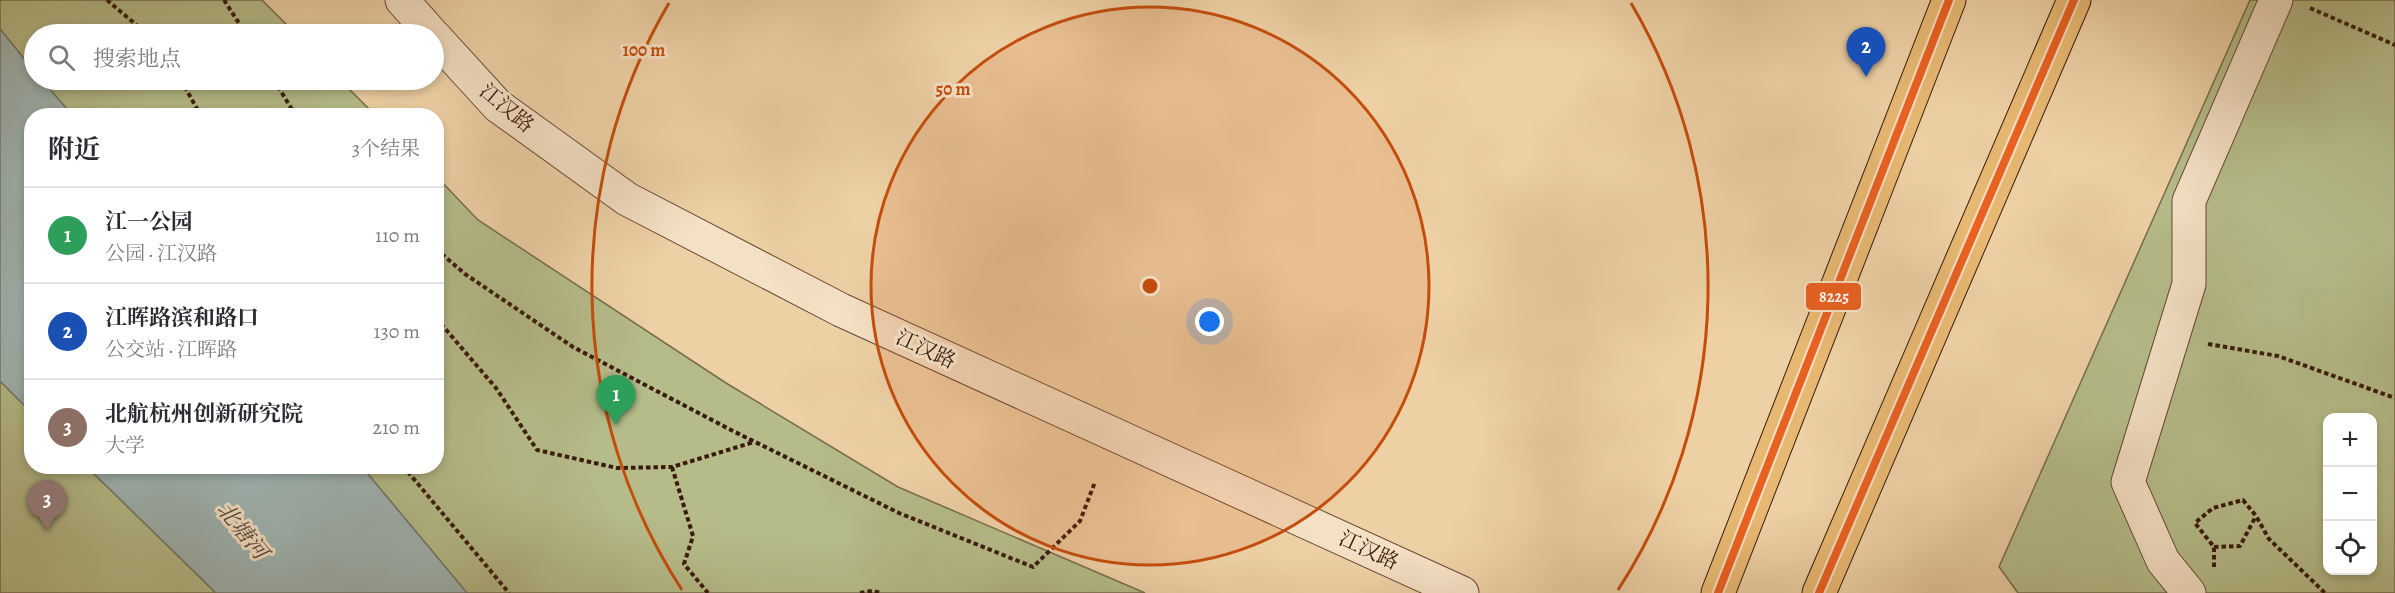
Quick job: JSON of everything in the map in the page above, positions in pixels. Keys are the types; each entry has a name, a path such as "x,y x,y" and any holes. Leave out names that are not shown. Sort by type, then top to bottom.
{"main road":[{"path":"1718,593 1948,0"},
{"path":"1819,593 2074,0"}],"street":[{"name":"江汉路","path":"402,0 423,24"},
{"path":"2201,584 2163,561 2128,482 2188,284 2189,201 2289,2"},
{"name":"江汉路","path":"444,47 498,106 627,199 841,310 1462,593"}],"path":[{"path":"107,0 135,24"},
{"path":"224,0 240,24"},
{"path":"2289,2 2395,45"},
{"path":"187,90 197,108"},
{"path":"280,90 292,108"},
{"path":"444,256 465,274 573,346 754,441 899,513 1033,567 1080,521 1095,482"},
{"path":"444,327 496,388 537,450 616,468 672,467 754,441"},
{"path":"2172,338 2278,357 2395,398"},
{"path":"672,467 693,536 684,564 708,593"},
{"path":"410,474 509,593"},
{"path":"2214,547 2195,523 2213,508 2243,500 2256,516 2269,539 2325,593"},
{"path":"2214,547 2240,546 2256,516"},
{"path":"2201,584 2214,547"},
{"path":"860,593 872,591 882,593"}],"green space":[{"path":"0,0 262,0 286,24 24,24 24,59 0,29"},
{"path":"2250,0 2395,0 2395,593 2018,593 1999,567"},
{"path":"51,90 350,90 368,108 66,108"},
{"path":"444,184 478,220 726,383 898,487 1145,593 467,593 368,474 444,474"},
{"path":"0,381 24,405 24,474 94,474 216,593 0,593"}],"water":[{"path":"0,29 24,59 24,90 51,90 66,108 24,108 24,405 0,381"},
{"name":"北塘河","path":"94,474 368,474 467,593 216,593"}],"transit line":[{"name":"8225","path":"1718,593 1949,0"},
{"name":"8225","path":"1819,593 2074,0"}],"place":[{"name":"江晖路滨和路口","path":"1866,77"},
{"name":"江一公园","path":"616,425"},
{"name":"北航杭州创新研究院","path":"47,530"}]}
